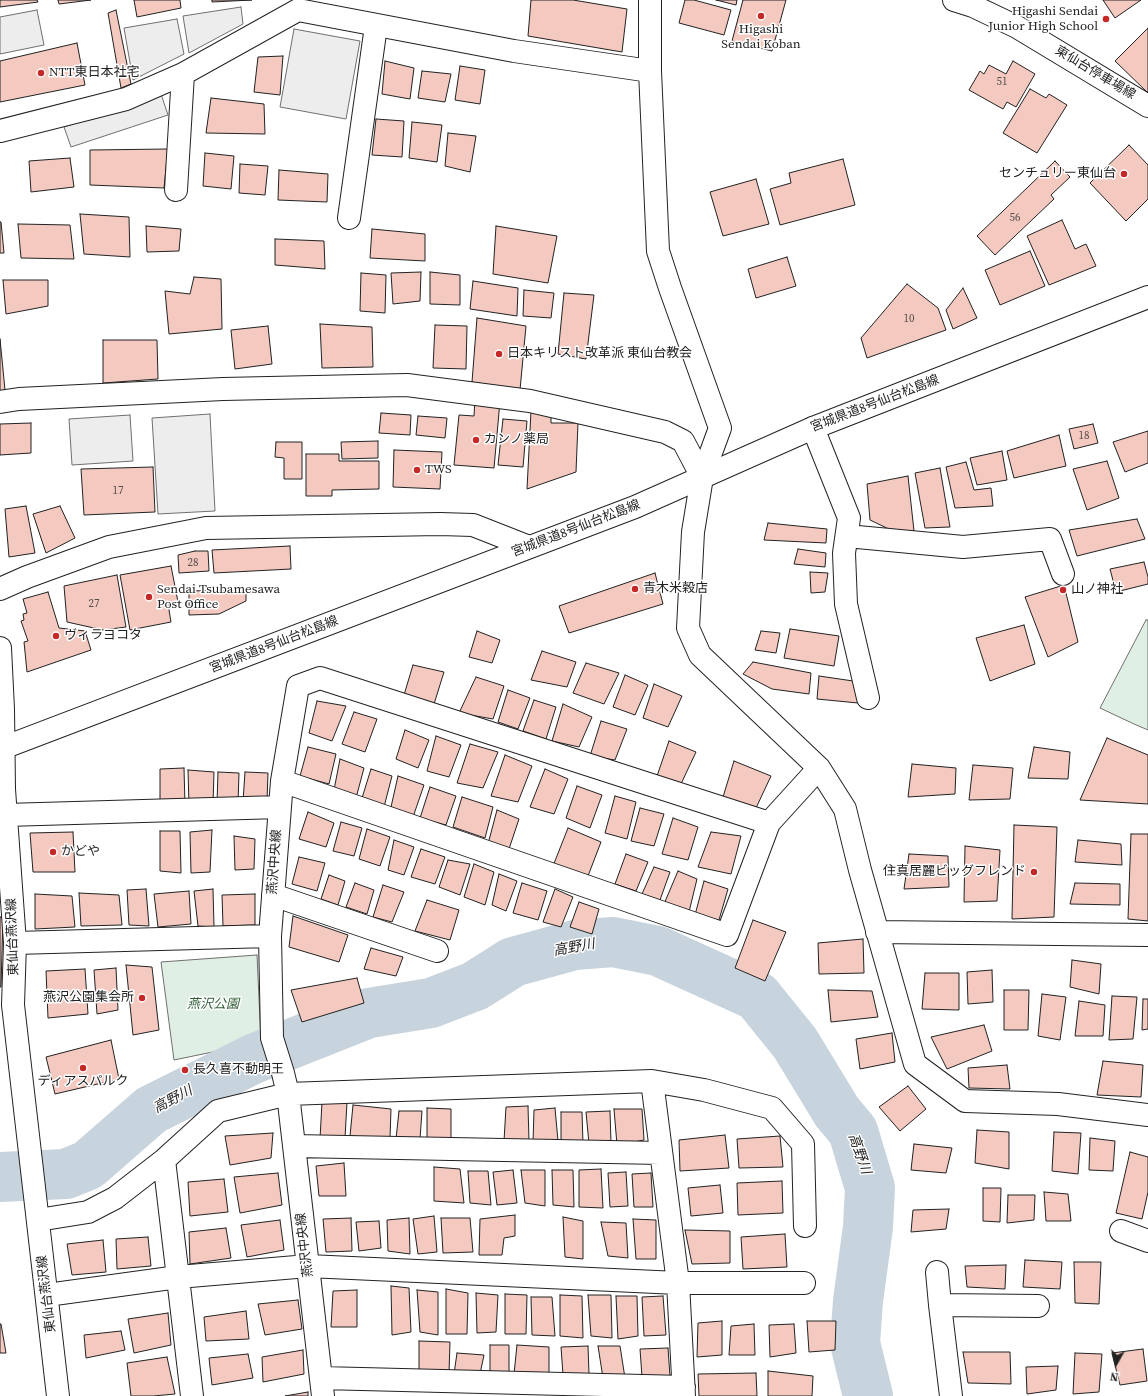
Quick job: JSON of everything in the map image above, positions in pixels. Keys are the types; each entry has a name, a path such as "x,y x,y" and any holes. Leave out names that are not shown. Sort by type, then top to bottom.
{"street":[{"path":"650,0 650,71 658,251 720,428 702,477 693,532 688,628 700,655 819,768 845,809 877,932 915,1064 965,1101 1058,1104 1148,1114"},
{"name":"東仙台停車場線","path":"954,0 973,6 1017,27 1148,106"},
{"path":"0,131 126,99 183,74 298,10 514,52 650,71"},
{"path":"349,218 376,26"},
{"path":"176,190 183,74"},
{"name":"宮城県道8号仙台松島線","path":"1,749 635,507 813,428 1148,297"},
{"path":"0,402 19,399 223,389 407,385 530,401 665,432 682,441 702,477"},
{"path":"813,428 849,518 844,553 846,604 868,698"},
{"path":"0,589 27,577 109,547 206,528 440,524 473,525 529,547"},
{"path":"847,536 963,547 1050,539 1063,574"},
{"name":"東仙台燕沢線","path":"0,648 3,709 1,749 15,943 14,1005 58,1396"},
{"name":"燕沢中央線","path":"322,1387 288,1094 283,1072 272,1038 270,936 273,895 282,781 298,686 320,678 769,823"},
{"path":"282,781 727,935 769,823 819,768"},
{"path":"6,814 280,807"},
{"path":"273,895 437,951"},
{"path":"877,932 1148,935"},
{"path":"15,943 270,936"},
{"path":"322,1387 684,1392 678,1283 652,1081"},
{"path":"38,1220 88,1212 115,1198 164,1160 218,1111 288,1094 652,1081 704,1090 772,1108 804,1144 805,1226"},
{"path":"294,1146 661,1153"},
{"path":"164,1160 192,1396"},
{"path":"1121,1231 1148,1241"},
{"path":"47,1295 178,1278 308,1266 678,1283 804,1283"},
{"path":"937,1272 951,1396"},
{"path":"940,1305 1038,1306"}],"green space":[{"path":"1146,620 1148,620 1148,730 1100,708"},
{"name":"燕沢公園","path":"257,955 261,1042 174,1060 161,962"}],"shaded area":[{"path":"241,7 243,24 189,53 183,16"},
{"path":"37,10 44,45 0,54 0,17"},
{"path":"177,19 184,54 133,80 124,28"},
{"path":"294,29 360,41 346,119 280,107"},
{"path":"161,94 168,115 71,147 64,127"},
{"path":"210,414 215,511 158,514 152,418"},
{"path":"130,415 133,461 72,465 69,419"}],"building":[{"path":"0,0 37,0 38,2 0,7"},
{"path":"58,0 91,0 59,4"},
{"path":"134,0 180,0 181,8 137,17"},
{"path":"212,0 252,0 212,2"},
{"path":"531,0 573,0 627,9 622,52 528,36"},
{"path":"685,0 694,0 731,10 724,35 679,23"},
{"path":"716,0 737,0 736,5"},
{"path":"743,0 786,0 772,51 732,41"},
{"path":"1103,0 1141,0 1115,18"},
{"path":"116,10 131,84 121,88 108,13"},
{"path":"1148,28 1148,92 1147,92 1115,61"},
{"name":"NTT東日本社宅","path":"77,43 85,85 0,102 0,61"},
{"path":"283,56 280,95 254,92 258,57"},
{"path":"385,61 414,68 410,99 382,94"},
{"path":"1013,61 1035,74 1016,107 1007,102 1003,109 969,90 980,71 984,74 989,65 1006,74"},
{"path":"460,66 485,70 480,104 455,100"},
{"path":"422,71 451,74 445,102 418,98"},
{"path":"1030,89 1046,98 1049,94 1067,105 1037,153 1003,133"},
{"path":"211,98 264,104 265,134 206,133"},
{"path":"376,119 404,121 402,157 372,155"},
{"path":"412,122 442,125 437,162 409,158"},
{"path":"448,133 476,136 470,172 445,166"},
{"name":"センチュリー東仙台","path":"1129,145 1148,165 1148,199 1126,221 1090,183"},
{"path":"168,149 164,188 90,185 90,150"},
{"path":"205,153 234,156 231,189 203,186"},
{"path":"70,158 74,187 31,192 29,161"},
{"path":"843,159 855,205 780,225 770,189 791,183 789,173"},
{"path":"1055,161 1070,177 1051,195 1054,199 995,255 977,236"},
{"path":"240,164 268,166 265,195 239,193"},
{"path":"279,170 328,174 327,202 278,200"},
{"path":"756,179 769,224 723,236 710,192"},
{"path":"80,214 129,217 130,257 84,254"},
{"path":"1062,220 1075,249 1086,244 1096,266 1049,285 1027,236"},
{"path":"1,222 4,253 0,253"},
{"path":"18,224 70,225 74,259 21,258"},
{"path":"146,226 181,229 179,251 147,252"},
{"path":"496,226 557,236 548,283 493,274"},
{"path":"372,229 425,234 425,261 370,258"},
{"path":"275,239 324,241 325,269 275,265"},
{"path":"1030,251 1045,286 1000,305 985,270"},
{"path":"787,257 796,286 756,298 748,269"},
{"path":"421,272 420,301 393,304 391,273"},
{"path":"430,272 460,275 460,305 430,304"},
{"path":"361,273 386,275 385,313 360,311"},
{"path":"194,277 221,279 222,329 169,334 165,291 190,294"},
{"path":"3,280 48,280 48,306 6,314"},
{"path":"473,281 518,288 517,316 470,309"},
{"path":"907,284 938,308 946,330 867,358 861,338"},
{"path":"963,288 977,318 953,329 946,310"},
{"path":"524,290 554,293 551,318 523,316"},
{"path":"564,293 594,295 586,359 558,354"},
{"name":"日本キリスト改革派 東仙台教会","path":"477,318 526,326 520,390 472,382"},
{"path":"320,324 372,327 373,367 322,368"},
{"path":"435,325 467,326 466,369 433,368"},
{"path":"268,326 272,364 235,369 231,330"},
{"path":"0,339 5,390 0,391"},
{"path":"103,340 157,340 158,379 103,383"},
{"name":"カンノ薬局","path":"475,398 500,401 494,468 454,465 459,415 474,416"},
{"path":"531,411 551,413 551,423 578,423 576,472 527,489"},
{"path":"381,413 411,415 410,435 379,433"},
{"path":"418,416 447,418 445,438 416,435"},
{"path":"503,419 527,421 523,467 498,465"},
{"path":"31,423 31,453 0,455 0,424"},
{"path":"1093,424 1098,443 1074,449 1069,429"},
{"path":"1148,431 1148,463 1125,472 1113,442"},
{"path":"1059,435 1066,466 1014,478 1007,451"},
{"path":"378,441 378,458 342,459 341,442"},
{"path":"276,442 302,442 302,479 284,479 284,458 275,457"},
{"name":"TWS","path":"394,450 442,452 440,489 393,487"},
{"path":"1002,451 1007,480 977,485 970,458"},
{"path":"306,454 339,454 339,461 379,461 379,489 332,490 332,496 306,496"},
{"path":"1107,461 1119,498 1087,510 1073,469"},
{"path":"966,462 974,490 991,488 993,506 955,508 946,467"},
{"path":"153,467 155,512 84,515 81,469"},
{"path":"940,468 950,527 925,528 915,473"},
{"path":"908,476 914,531 893,531 870,520 867,484"},
{"path":"26,506 35,553 9,557 5,509"},
{"path":"60,506 75,538 46,553 33,514"},
{"path":"1137,519 1145,539 1077,556 1069,530"},
{"path":"768,523 827,529 826,543 764,540"},
{"path":"290,546 291,569 214,573 212,550"},
{"path":"798,549 826,553 825,567 794,564"},
{"path":"195,551 208,551 209,571 179,573 178,555"},
{"path":"1144,562 1148,577 1148,584 1116,592 1110,569"},
{"path":"171,566 178,602 168,604 171,622 130,630 120,575"},
{"path":"810,572 828,573 825,592 811,593"},
{"name":"青木米穀店","path":"655,573 663,604 569,633 559,606"},
{"path":"117,575 126,627 103,630 67,622 64,586"},
{"path":"1064,585 1078,642 1048,657 1025,597"},
{"path":"246,590 246,601 219,614 189,615 189,591"},
{"name":"ヴィラヨコタ","path":"48,592 59,628 85,631 91,650 27,672 24,642 28,641 21,621 24,620 23,614 27,613 23,599"},
{"path":"1024,625 1035,664 990,681 976,638"},
{"path":"790,629 839,636 834,666 784,658"},
{"path":"477,631 500,640 492,663 469,657"},
{"path":"761,631 780,633 776,653 755,650"},
{"path":"542,651 576,662 567,687 531,680"},
{"path":"753,662 811,673 809,694 772,689 743,674"},
{"path":"586,663 619,673 604,704 573,693"},
{"path":"413,665 444,672 434,704 404,695"},
{"path":"625,675 648,685 635,715 613,707"},
{"path":"819,676 860,682 858,703 817,699"},
{"path":"476,677 504,686 493,719 459,713"},
{"path":"654,684 682,696 668,727 643,718"},
{"path":"508,690 530,698 518,729 498,722"},
{"path":"534,700 556,707 546,739 523,731"},
{"path":"317,701 346,706 332,741 309,733"},
{"path":"563,704 592,717 579,747 552,741"},
{"path":"354,712 377,719 365,752 342,744"},
{"path":"601,721 627,729 615,760 590,756"},
{"path":"405,730 429,740 418,768 396,759"},
{"path":"436,736 461,745 449,777 427,771"},
{"path":"1107,738 1148,755 1148,804 1080,800"},
{"path":"669,741 696,752 680,786 657,776"},
{"path":"470,744 498,752 483,788 457,783"},
{"path":"308,747 336,754 329,784 300,776"},
{"path":"1034,747 1070,752 1068,779 1028,778"},
{"path":"505,755 532,766 518,802 491,796"},
{"path":"340,759 364,768 356,798 334,790"},
{"path":"734,761 771,776 756,808 723,797"},
{"path":"912,764 956,768 955,794 908,797"},
{"path":"973,765 1013,768 1010,799 969,800"},
{"path":"184,768 185,805 160,803 160,769"},
{"path":"371,769 392,776 384,807 362,798"},
{"path":"545,769 568,779 554,814 530,807"},
{"path":"188,770 214,772 213,804 189,805"},
{"path":"218,772 239,773 238,803 217,804"},
{"path":"245,772 268,773 267,801 243,802"},
{"path":"398,776 424,785 413,817 391,807"},
{"path":"577,786 602,795 590,828 566,818"},
{"path":"430,787 456,796 446,825 420,818"},
{"path":"615,796 636,802 627,839 605,833"},
{"path":"462,797 493,807 485,838 453,827"},
{"path":"640,808 664,814 654,846 631,841"},
{"path":"497,810 519,819 509,849 488,844"},
{"path":"308,812 334,823 326,847 299,839"},
{"path":"673,818 698,827 688,860 662,854"},
{"path":"341,822 362,828 354,856 333,851"},
{"name":"住真居麗ビッグフレンド","path":"1014,825 1057,827 1054,917 1012,919"},
{"path":"568,828 601,842 588,876 553,866"},
{"path":"367,829 390,837 380,866 359,859"},
{"path":"212,830 210,872 191,873 190,832"},
{"path":"160,831 180,831 181,873 160,871"},
{"name":"かどや","path":"73,832 75,872 33,872 30,833"},
{"path":"711,832 741,836 731,874 698,867"},
{"path":"1131,834 1148,834 1148,921 1128,919"},
{"path":"234,836 255,839 254,869 235,870"},
{"path":"394,840 414,847 404,875 388,870"},
{"path":"1078,840 1121,844 1122,865 1075,862"},
{"path":"965,846 1000,850 997,901 964,902"},
{"path":"421,849 445,857 435,884 411,877"},
{"path":"626,854 648,862 636,891 615,884"},
{"path":"909,854 948,856 949,887 904,889"},
{"path":"299,857 325,863 317,891 292,884"},
{"path":"448,860 470,864 460,895 439,887"},
{"path":"474,864 494,872 485,905 464,897"},
{"path":"654,867 670,872 660,900 642,894"},
{"path":"678,871 697,879 689,912 664,904"},
{"path":"499,874 517,881 506,911 492,905"},
{"path":"329,875 345,881 338,905 321,899"},
{"path":"704,881 728,889 719,920 695,915"},
{"path":"355,883 374,890 367,914 346,907"},
{"path":"522,883 547,891 538,920 513,913"},
{"path":"1075,883 1120,884 1120,905 1070,904"},
{"path":"383,885 404,892 392,922 373,917"},
{"path":"146,889 149,926 129,925 127,890"},
{"path":"213,889 214,927 198,926 194,891"},
{"path":"555,889 573,897 561,927 543,922"},
{"path":"189,891 191,924 158,927 154,894"},
{"path":"79,893 119,895 122,925 81,926"},
{"path":"35,894 72,896 75,927 35,929"},
{"path":"255,894 255,925 223,926 222,895"},
{"path":"427,900 459,910 450,940 415,931"},
{"path":"579,902 599,909 592,934 570,927"},
{"path":"293,916 348,935 339,962 289,947"},
{"path":"0,917 3,917 1,987 0,987"},
{"path":"753,920 786,932 765,981 735,968"},
{"path":"863,939 864,973 819,974 818,943"},
{"path":"371,948 403,957 396,976 364,969"},
{"path":"1072,960 1101,964 1099,994 1070,987"},
{"name":"燕沢公園集会所","path":"126,965 152,967 159,1030 133,1035"},
{"path":"116,968 118,1010 97,1014 94,970"},
{"path":"85,969 88,1014 48,1018 46,971"},
{"path":"992,970 993,1002 968,1004 967,972"},
{"path":"925,973 959,973 959,1010 922,1009"},
{"path":"357,978 364,1003 302,1022 291,990"},
{"path":"828,990 872,991 878,1017 831,1022"},
{"path":"1004,990 1029,990 1028,1030 1004,1030"},
{"path":"1042,994 1066,997 1060,1040 1038,1036"},
{"path":"1112,996 1137,997 1133,1039 1109,1040"},
{"path":"1143,999 1148,999 1148,1029 1142,1030"},
{"path":"1079,1001 1105,1005 1103,1036 1075,1036"},
{"path":"984,1025 992,1051 947,1069 931,1037"},
{"path":"892,1033 895,1062 860,1069 856,1039"},
{"name":"ディアスパルク","path":"111,1040 119,1079 55,1094 46,1057"},
{"path":"1103,1061 1143,1065 1141,1097 1097,1095"},
{"path":"1007,1065 1010,1089 969,1088 968,1068"},
{"path":"908,1086 926,1109 900,1131 879,1107"},
{"path":"322,1102 347,1102 345,1138 320,1139"},
{"path":"353,1105 391,1109 390,1138 350,1136"},
{"path":"528,1106 529,1141 504,1141 506,1107"},
{"path":"427,1108 451,1109 451,1141 427,1142"},
{"path":"555,1108 558,1141 533,1142 534,1110"},
{"path":"614,1109 642,1109 644,1140 617,1145"},
{"path":"399,1111 422,1111 420,1139 396,1139"},
{"path":"610,1111 611,1143 589,1144 586,1112"},
{"path":"561,1112 582,1112 583,1144 561,1142"},
{"path":"977,1130 1009,1132 1009,1169 975,1163"},
{"path":"1054,1132 1081,1133 1078,1174 1052,1171"},
{"path":"273,1133 271,1158 230,1165 225,1136"},
{"path":"725,1135 729,1168 680,1171 679,1140"},
{"path":"780,1136 783,1167 739,1168 737,1139"},
{"path":"1090,1138 1115,1141 1113,1171 1089,1170"},
{"path":"914,1144 952,1148 946,1173 911,1170"},
{"path":"1130,1152 1148,1157 1148,1192 1142,1219 1116,1213"},
{"path":"344,1163 346,1196 319,1196 316,1166"},
{"path":"434,1167 460,1169 464,1203 434,1201"},
{"path":"601,1169 603,1208 579,1207 579,1170"},
{"path":"513,1170 517,1203 497,1205 493,1172"},
{"path":"521,1170 545,1170 545,1206 525,1203"},
{"path":"552,1170 573,1170 574,1207 553,1205"},
{"path":"468,1171 488,1171 491,1205 470,1203"},
{"path":"626,1172 628,1206 610,1207 608,1173"},
{"path":"278,1173 282,1205 240,1213 234,1177"},
{"path":"651,1173 653,1207 634,1207 632,1174"},
{"path":"224,1179 228,1212 190,1216 188,1182"},
{"path":"782,1181 783,1213 738,1215 737,1183"},
{"path":"720,1185 723,1213 691,1216 688,1188"},
{"path":"983,1188 1001,1188 1000,1222 983,1221"},
{"path":"1044,1192 1068,1194 1071,1221 1046,1221"},
{"path":"1008,1195 1035,1195 1034,1220 1007,1223"},
{"path":"949,1209 946,1229 911,1232 913,1210"},
{"path":"515,1215 515,1236 504,1238 502,1255 479,1255 480,1219"},
{"path":"434,1216 437,1252 418,1254 413,1219"},
{"path":"563,1217 583,1221 583,1259 565,1257"},
{"path":"351,1218 352,1251 326,1252 323,1219"},
{"path":"409,1218 410,1254 388,1251 387,1220"},
{"path":"441,1218 470,1218 473,1252 443,1253"},
{"path":"633,1219 656,1220 656,1259 636,1259"},
{"path":"280,1220 284,1250 247,1257 241,1225"},
{"path":"379,1221 381,1248 359,1251 356,1222"},
{"path":"601,1222 626,1223 628,1258 608,1256"},
{"path":"226,1228 231,1258 190,1264 189,1232"},
{"path":"685,1230 730,1231 730,1263 692,1264"},
{"path":"785,1234 787,1267 743,1269 741,1237"},
{"path":"148,1237 151,1266 117,1269 116,1239"},
{"path":"103,1240 106,1272 72,1275 67,1244"},
{"path":"1025,1260 1062,1262 1060,1289 1023,1287"},
{"path":"1074,1262 1101,1262 1099,1304 1075,1303"},
{"path":"1006,1265 1005,1289 967,1287 965,1266"},
{"path":"391,1286 409,1288 411,1332 392,1335"},
{"path":"446,1289 468,1293 467,1334 446,1334"},
{"path":"357,1290 357,1327 331,1327 333,1291"},
{"path":"417,1290 438,1292 438,1335 420,1332"},
{"path":"476,1293 498,1295 496,1332 477,1333"},
{"path":"505,1294 527,1295 526,1334 505,1334"},
{"path":"560,1295 582,1296 583,1338 560,1336"},
{"path":"588,1295 611,1295 612,1338 591,1336"},
{"path":"616,1296 637,1296 638,1336 618,1339"},
{"path":"663,1296 666,1335 644,1336 642,1297"},
{"path":"531,1297 552,1297 555,1336 532,1335"},
{"path":"298,1300 302,1329 265,1335 258,1304"},
{"path":"246,1311 249,1339 206,1341 204,1317"},
{"path":"168,1313 171,1345 134,1353 128,1319"},
{"path":"722,1321 722,1355 697,1357 698,1323"},
{"path":"807,1321 836,1321 835,1350 809,1352"},
{"path":"1,1324 6,1353 0,1353"},
{"path":"754,1324 755,1355 729,1355 731,1326"},
{"path":"794,1324 796,1353 770,1357 769,1325"},
{"path":"121,1331 125,1350 86,1358 84,1335"},
{"path":"419,1341 450,1342 449,1373 419,1372"},
{"path":"490,1345 509,1345 509,1375 490,1376"},
{"path":"517,1345 549,1347 549,1375 514,1374"},
{"path":"588,1346 589,1374 563,1375 561,1347"},
{"path":"598,1346 620,1346 625,1378 603,1378"},
{"path":"668,1348 670,1376 642,1377 640,1349"},
{"path":"1143,1349 1147,1381 1120,1385 1112,1353"},
{"path":"303,1350 304,1374 263,1382 262,1357"},
{"path":"963,1352 1010,1352 1011,1384 968,1383"},
{"path":"457,1353 484,1355 480,1374 454,1374"},
{"path":"1075,1353 1102,1354 1099,1392 1073,1394"},
{"path":"248,1354 253,1378 212,1385 209,1358"},
{"path":"167,1357 175,1394 131,1396 127,1363"},
{"path":"1058,1366 1056,1390 1027,1394 1026,1367"},
{"path":"768,1371 813,1376 812,1396 768,1396"},
{"path":"756,1373 757,1396 699,1396 698,1374"},
{"path":"308,1392 308,1396 285,1396"}],"waterway":[{"name":"高野川","path":"0,1177 66,1174 88,1165 151,1110 253,1059 369,1013 431,1003 475,986 513,962 575,945 613,942 658,951 757,996 795,1043 837,1112 853,1131 870,1188 868,1227 858,1301 855,1343 868,1396"}],"place":[{"name":"Higashi Sendai Koban","path":"761,16"},
{"name":"Higashi Sendai Junior High School","path":"1106,19"},
{"name":"NTT東日本社宅","path":"41,73"},
{"name":"センチュリー東仙台","path":"1124,174"},
{"name":"日本キリスト改革派 東仙台教会","path":"499,354"},
{"name":"カンノ薬局","path":"476,440"},
{"name":"TWS","path":"417,470"},
{"name":"青木米穀店","path":"635,589"},
{"name":"山ノ神社","path":"1063,590"},
{"name":"Sendai Tsubamesawa Post Office","path":"149,597"},
{"name":"ヴィラヨコタ","path":"56,636"},
{"name":"かどや","path":"53,852"},
{"name":"住真居麗ビッグフレンド","path":"1034,872"},
{"name":"燕沢公園集会所","path":"142,998"},
{"name":"ディアスパルク","path":"83,1068"},
{"name":"長久喜不動明王","path":"185,1070"}]}
